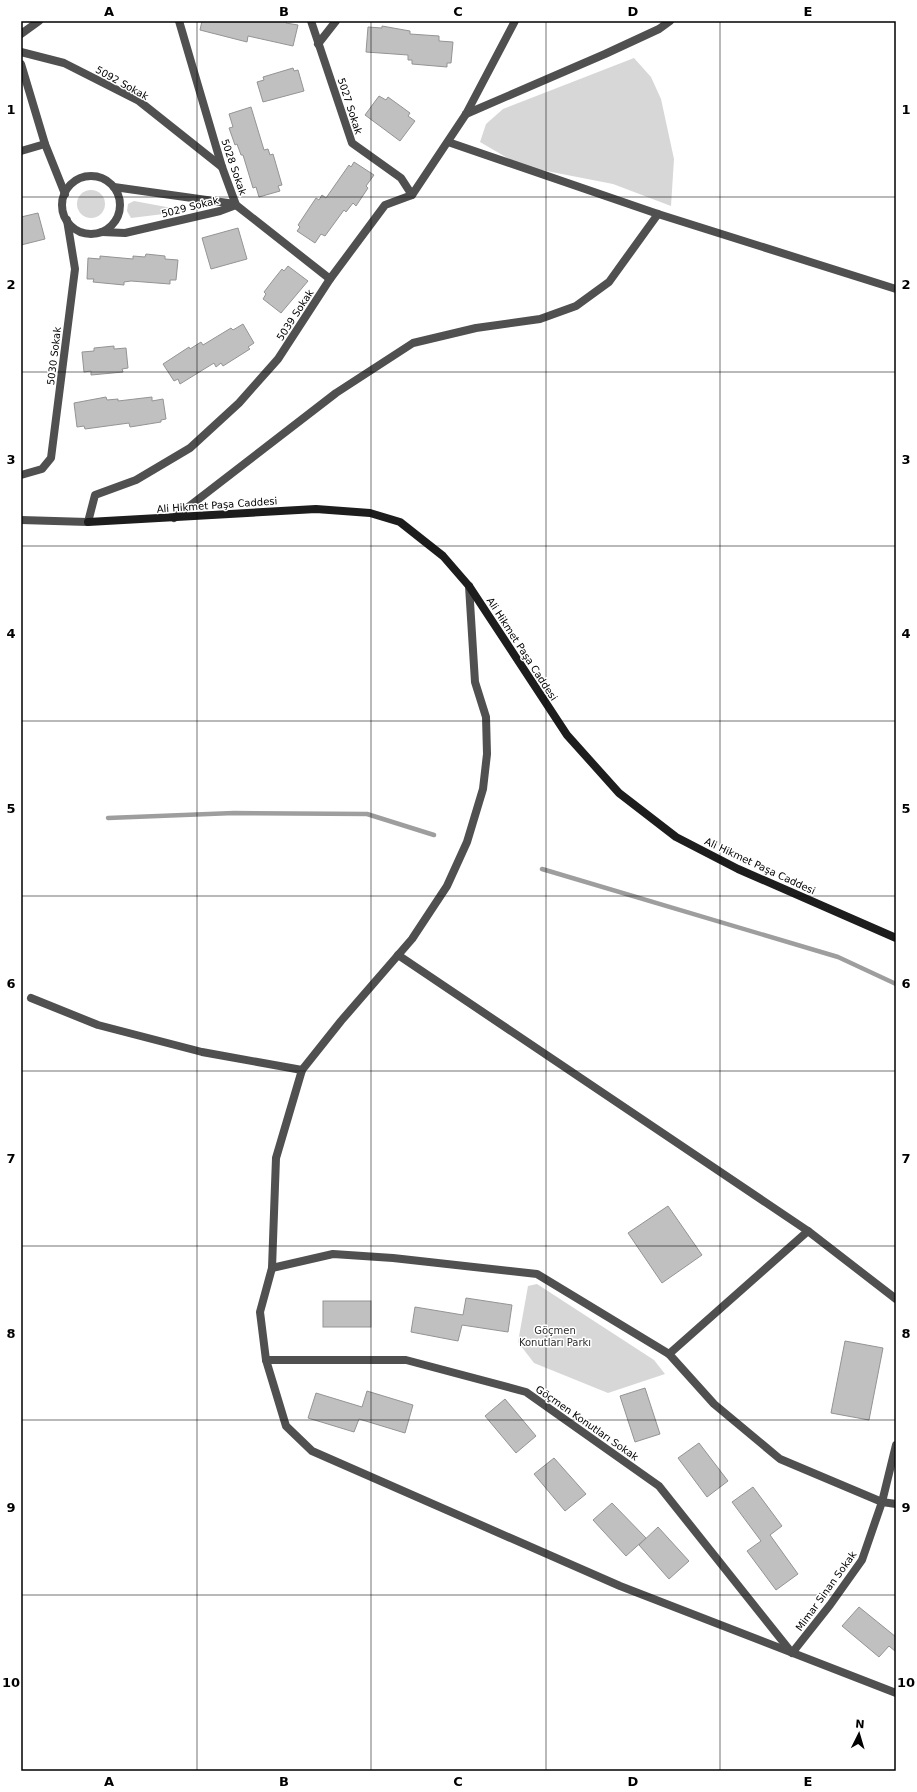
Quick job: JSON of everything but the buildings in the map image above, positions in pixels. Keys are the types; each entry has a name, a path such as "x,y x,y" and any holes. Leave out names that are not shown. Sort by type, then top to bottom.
{"main road":[{"name":"Ali Hikmet Paşa Caddesi","path":"88,522 316,509 370,513 400,522 443,556 469,586 567,735 619,793 676,837 738,869 896,938"}],"street":[{"path":"21,34 39,21"},
{"name":"5028 Sokak","path":"179,21 222,167 236,204 330,279"},
{"name":"5027 Sokak","path":"311,21 352,143 401,178 412,195"},
{"path":"318,44 336,21"},
{"path":"412,195 466,114 515,21"},
{"path":"466,114 605,54 659,29 670,21"},
{"name":"5092 Sokak","path":"21,52 64,63 139,101 222,167"},
{"path":"21,64 45,144 65,194"},
{"path":"448,142 658,214 896,288"},
{"path":"21,151 45,144"},
{"path":"85,176 103,178 114,187 120,198 118,215 108,229 90,234 81,232 73,227 67,220 63,207 65,194 70,186 85,176"},
{"name":"5029 Sokak","path":"114,187 236,204"},
{"name":"5039 Sokak","path":"88,522 95,495 136,480 190,448 239,403 278,359 330,279 384,205 412,195"},
{"name":"5029 Sokak","path":"99,232 125,233 220,211 236,204"},
{"path":"174,518 336,392 413,343 476,328 540,319 576,306 609,282 658,214"},
{"name":"5030 Sokak","path":"21,475 42,469 51,458 75,269 67,220"},
{"path":"21,520 88,522"},
{"path":"469,586 475,682 486,718 487,754 483,789 467,842 447,886 412,939 341,1021 302,1070 276,1158 272,1268 260,1312 266,1360 286,1426 312,1451 620,1586 896,1693"},
{"path":"398,955 808,1230 896,1299"},
{"path":"31,998 98,1026 202,1052 302,1070"},
{"path":"669,1354 808,1230"},
{"path":"272,1268 333,1254 393,1258 537,1274 669,1354 714,1404 780,1459 882,1502 896,1504"},
{"name":"Göçmen Konutları Sokak","path":"266,1360 406,1360 526,1392 659,1486 792,1653"},
{"name":"Mimar Sinan Sokak","path":"792,1653 830,1605 862,1560 882,1502 896,1445"}],"green space":[{"path":"634,58 651,77 661,99 674,159 671,206 613,184 521,166 480,142 486,124 503,109"},
{"path":"91,190 101,194 105,204 101,214 91,218 81,214 77,204 81,194"},
{"path":"134,201 188,211 131,218 127,211 128,204"},
{"name":"Göçmen Konutları Parkı","path":"537,1284 654,1360 665,1374 608,1393 534,1363 518,1342 528,1286"}],"waterway":[{"path":"108,818 234,813 367,814 434,835"},
{"path":"542,869 838,957 896,984"}]}
